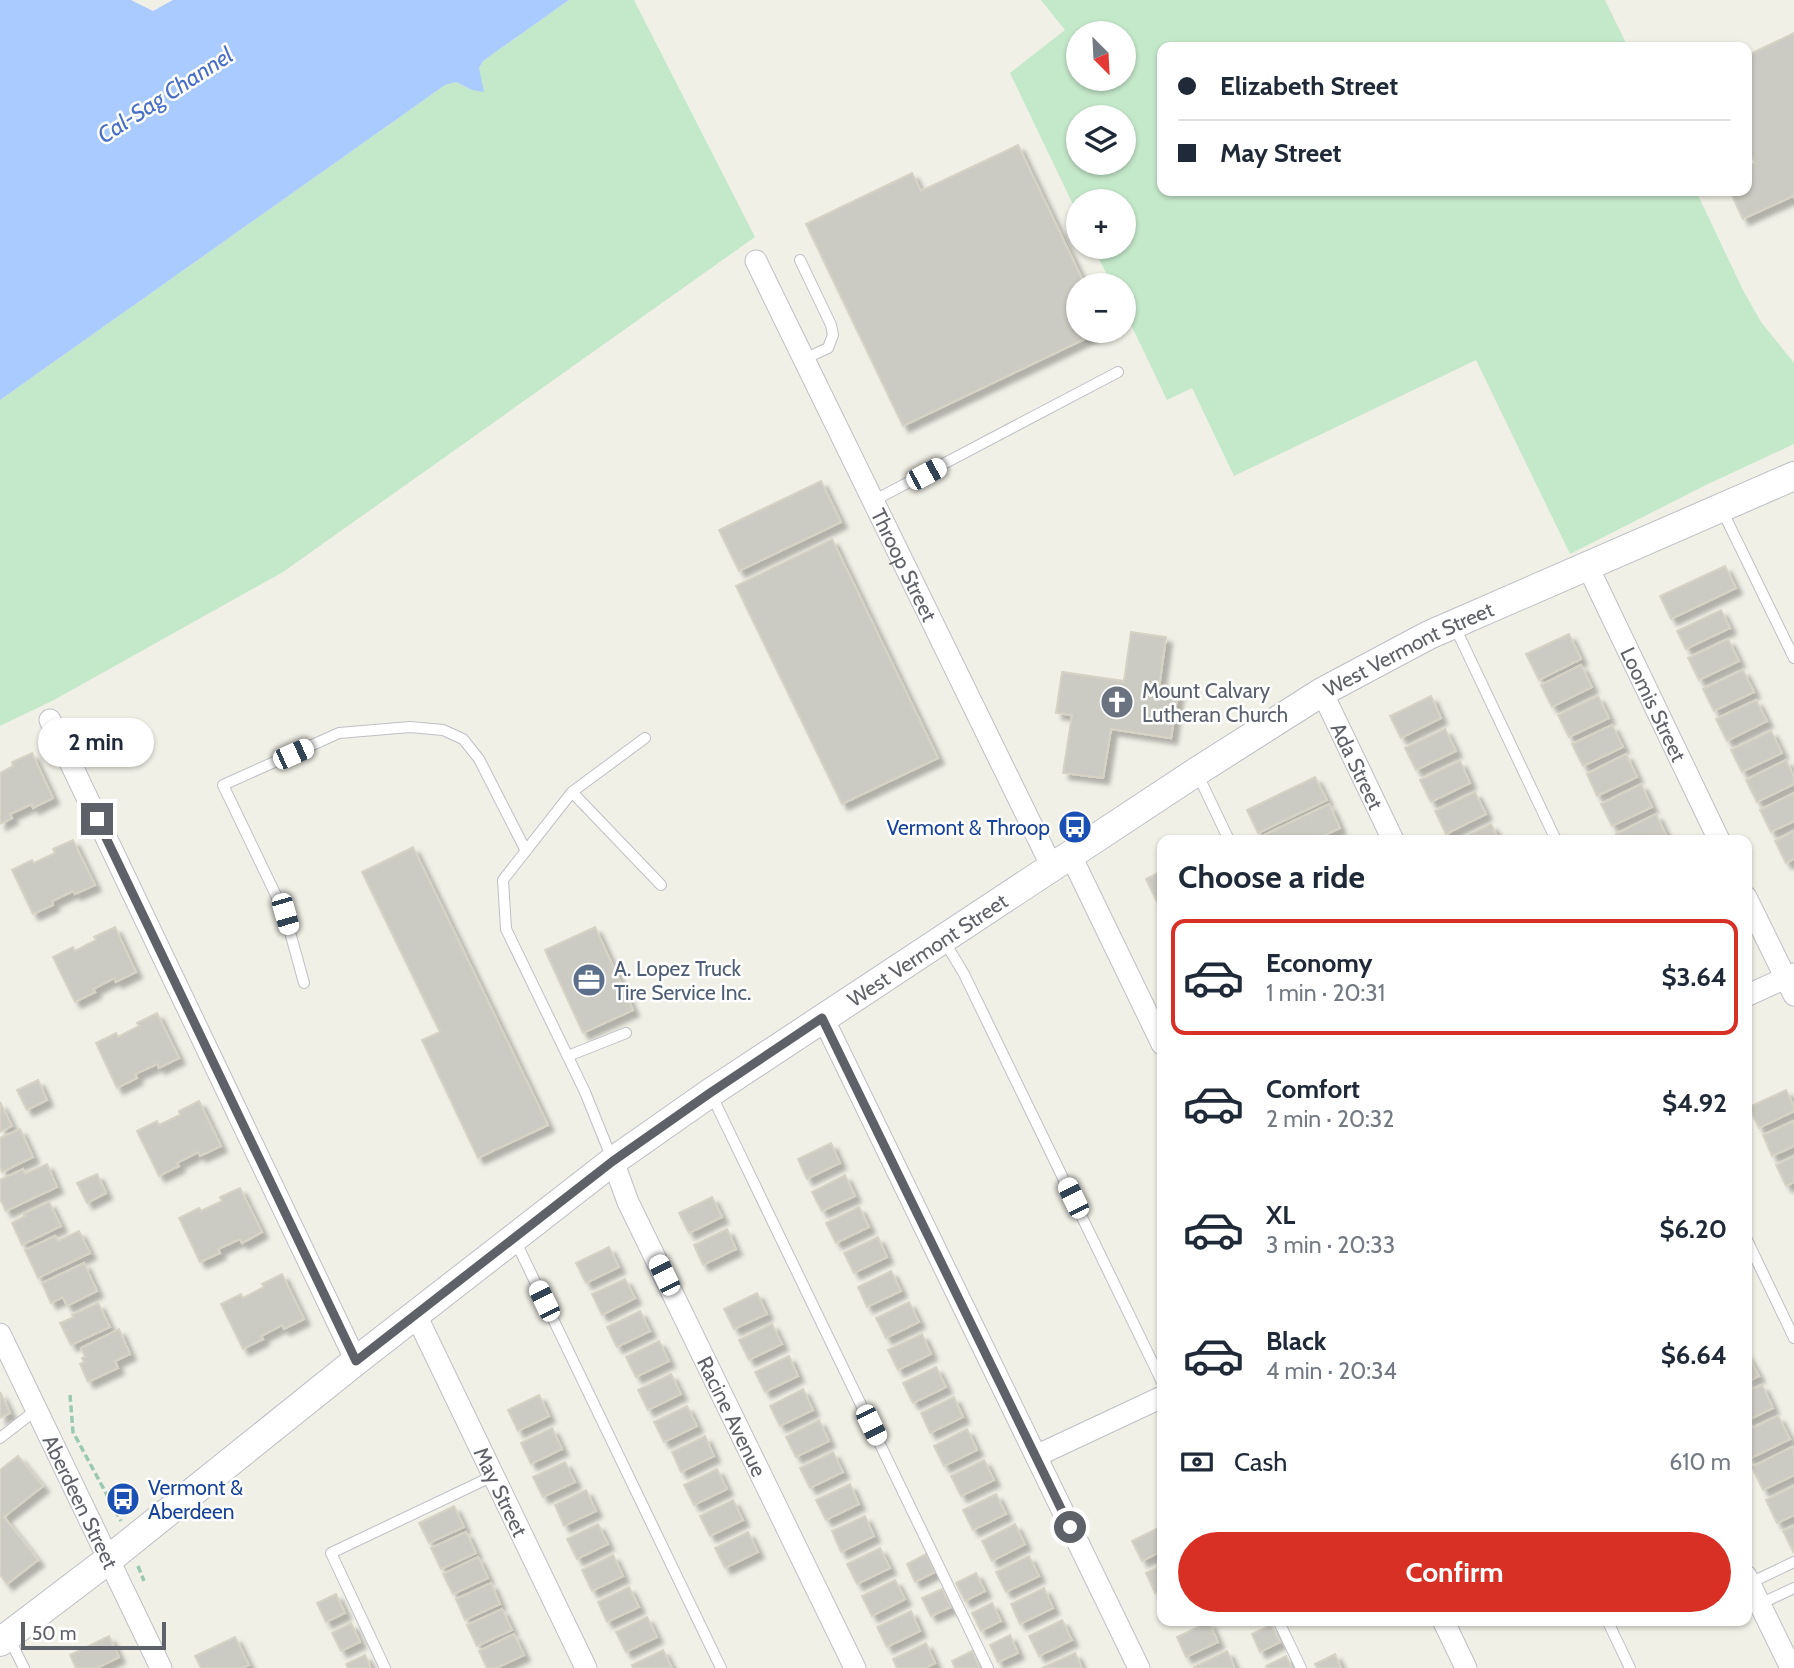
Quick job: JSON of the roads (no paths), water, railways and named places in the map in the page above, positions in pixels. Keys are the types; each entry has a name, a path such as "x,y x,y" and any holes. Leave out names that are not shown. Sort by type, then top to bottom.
{"street":[{"name":"Throop Street","path":"756,261 873,501 1061,862 1150,1009 1157,1029"},
{"name":"West Vermont Street","path":"4,1639 613,1161 822,1018 1196,772 1322,692 1429,635 1794,476"},
{"name":"Loomis Street","path":"1588,567 1717,835"},
{"name":"Ada Street","path":"1322,692 1391,835"},
{"path":"50,720 356,1361"},
{"path":"1752,908 1791,982 1752,994"},
{"path":"822,1018 1139,1668"},
{"name":"Racine Avenue","path":"613,1161 628,1202 855,1668"},
{"name":"May Street","path":"415,1314 586,1668"},
{"name":"Aberdeen Street","path":"0,1334 161,1668"},
{"path":"1036,1456 1157,1399"},
{"path":"1752,1587 1791,1668"},
{"path":"1446,1626 1466,1668"}],"lane":[{"path":"800,260 831,325 833,335 828,348 804,359"},
{"path":"873,501 1118,372"},
{"path":"1721,508 1794,658"},
{"path":"1454,625 1554,835"},
{"path":"304,984 285,914 223,785 339,733 410,727 443,730 463,739 479,759 526,850"},
{"path":"613,1161 585,1092 506,929 503,880 572,792 645,737"},
{"path":"1196,772 1227,835"},
{"path":"572,792 661,885"},
{"path":"943,939 964,974 1157,1372"},
{"path":"568,1056 626,1033"},
{"path":"710,1093 988,1668"},
{"path":"514,1238 721,1668"},
{"path":"1752,1250 1794,1338"},
{"path":"0,1438 36,1410"},
{"path":"385,1668 331,1553 493,1476"},
{"path":"1752,1578 1794,1562"},
{"path":"1760,1604 1794,1588"},
{"path":"1281,1626 1301,1668"},
{"path":"1610,1626 1630,1668"},
{"path":"4,1639 24,1668"}],"water":[{"name":"Cal-Sag Channel","path":"0,0 131,0 153,11 173,0 569,0 483,61 479,68 484,92 472,90 456,82 445,85 0,400"}],"place":[{"name":"Mount Calvary Lutheran Church","path":"1117,702"},
{"name":"Vermont & Throop","path":"1075,827"},
{"name":"A. Lopez Truck Tire Service Inc.","path":"589,980"},
{"name":"Vermont & Aberdeen","path":"123,1499"}]}
